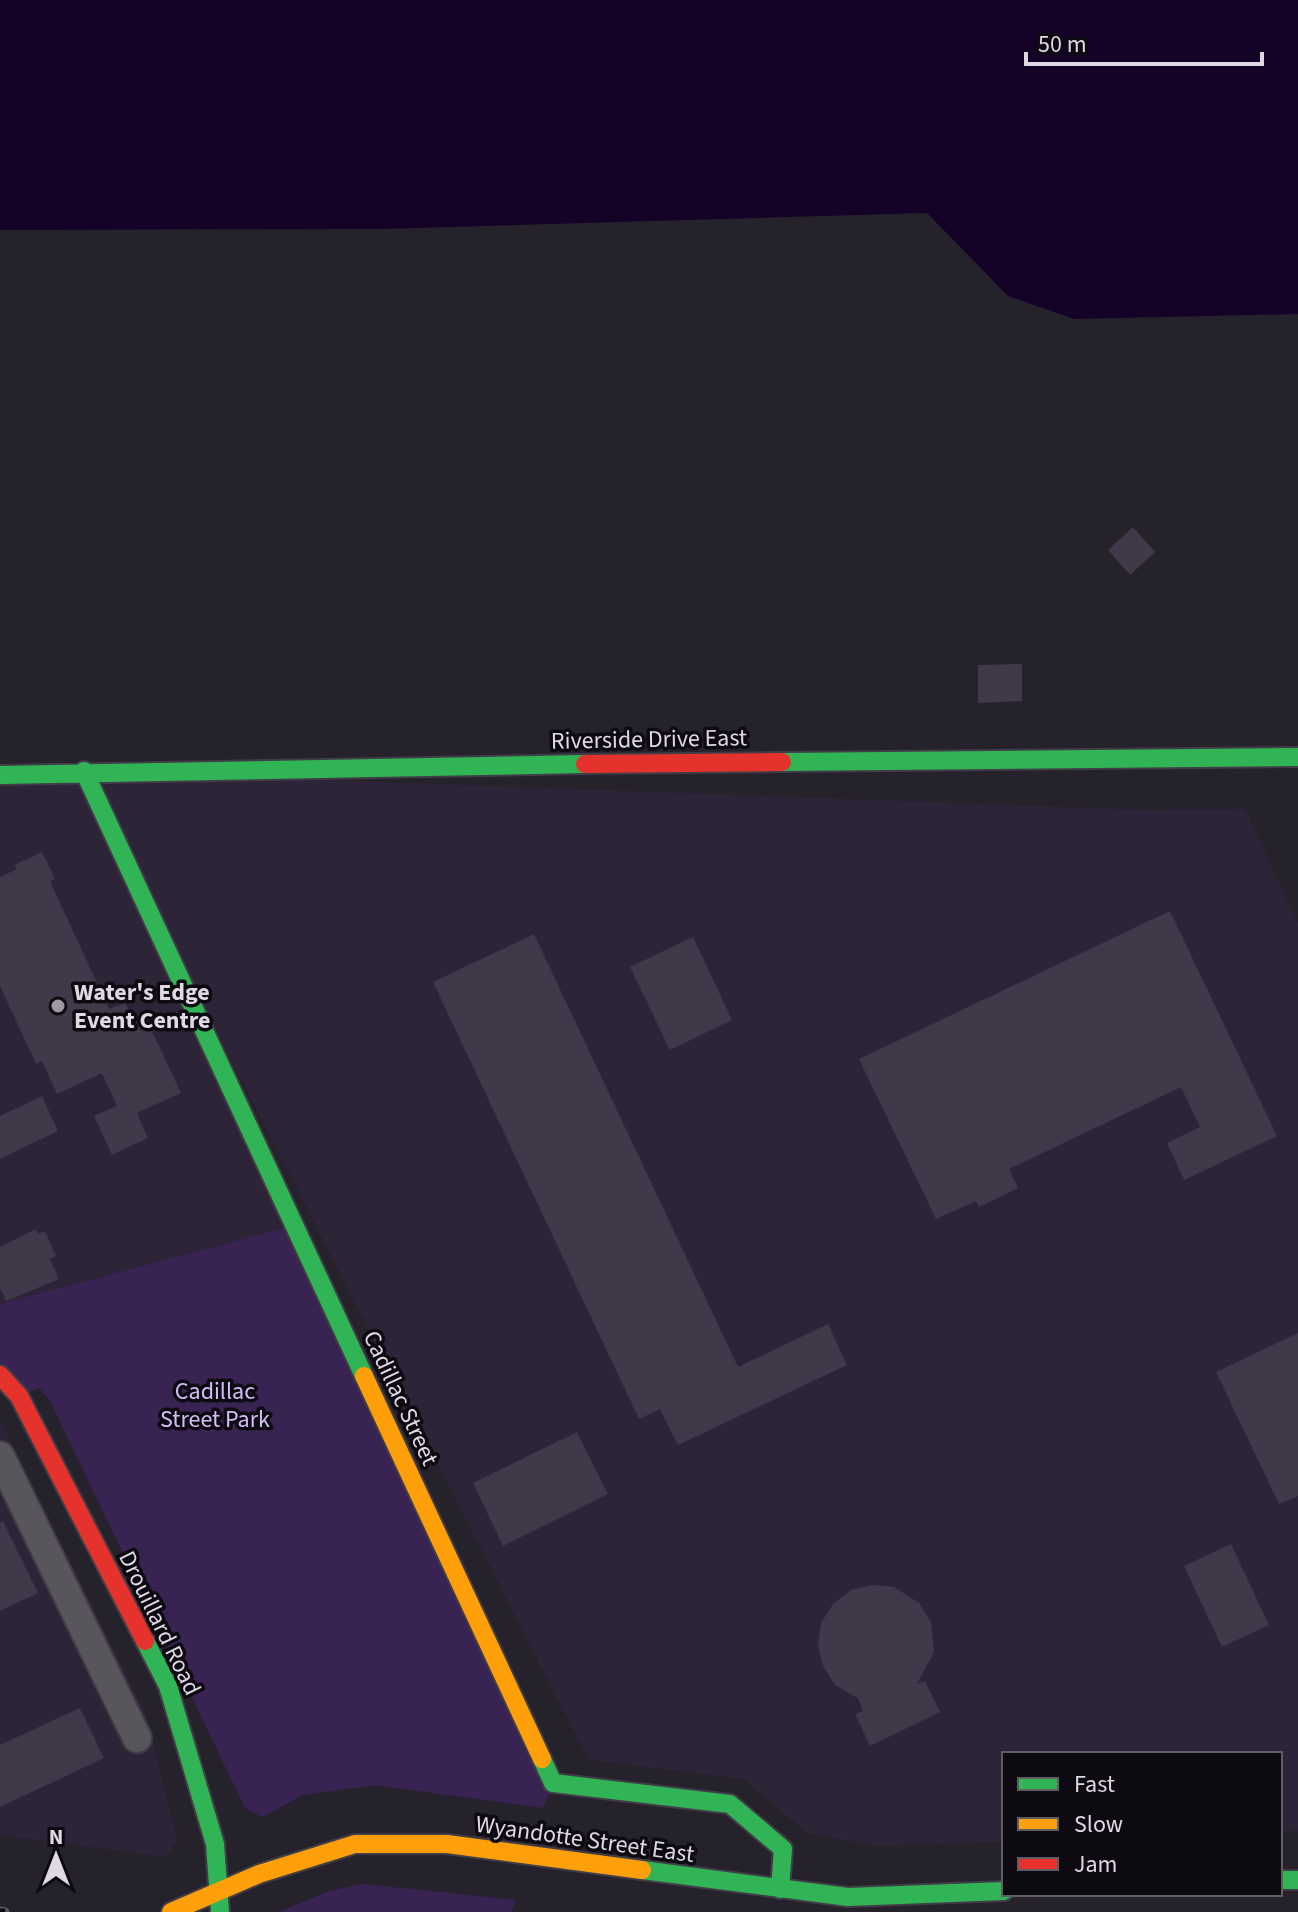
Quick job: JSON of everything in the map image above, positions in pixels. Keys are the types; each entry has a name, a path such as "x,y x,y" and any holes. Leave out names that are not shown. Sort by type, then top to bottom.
{"main road":[{"name":"Riverside Drive East","path":"0,775 84,771 1298,757"},
{"name":"Cadillac Street","path":"84,771 553,1783 730,1804 783,1849 780,1889"},
{"name":"Drouillard Road","path":"0,1375 19,1396 168,1686 215,1844 218,1903"},
{"name":"Wyandotte Street East","path":"171,1912 218,1903 282,1866 355,1844 447,1844 848,1897 1002,1891"}],"street":[{"path":"0,1456 137,1738"}],"shaded area":[{"path":"0,0 1298,0 1298,314 1074,319 1008,296 927,213 384,229 0,230"},
{"path":"84,771 1147,810 1245,809 1298,923 1298,1831 1282,1831 1282,1752 1002,1752 1002,1842 877,1846 807,1833 743,1779 589,1760 98,799 295,1225 0,1304 0,775"},
{"path":"0,1420 146,1713 178,1840 166,1857 0,1835"}],"green space":[{"name":"Cadillac Street Park","path":"295,1225 553,1783 543,1808 375,1785 303,1795 262,1817 245,1808 50,1401 39,1388 19,1396 0,1375 0,1304"},
{"path":"363,1884 516,1900 511,1912 279,1912 329,1891"}],"building":[{"path":"1133,527 1155,552 1130,575 1108,550"},
{"path":"1022,664 1022,701 978,703 978,665"},
{"name":"Water's Edge Event Centre","path":"42,852 55,879 50,881 109,1009 125,1003 132,1017 143,1012 181,1093 137,1113 148,1138 112,1155 94,1116 117,1106 102,1073 57,1094 42,1061 36,1064 0,986 0,877 17,869 14,865"},
{"path":"1170,911 1277,1136 1184,1180 1167,1143 1200,1127 1181,1087 1009,1169 1018,1188 979,1207 976,1201 936,1219 859,1059"},
{"path":"534,934 738,1367 828,1324 847,1365 678,1445 660,1409 639,1419 433,982"},
{"path":"693,937 732,1020 670,1050 630,967"},
{"path":"42,1096 58,1131 0,1159 0,1116"},
{"path":"36,1229 38,1234 45,1231 56,1256 50,1259 59,1279 6,1301 0,1288 0,1247"},
{"path":"1298,1333 1298,1496 1279,1504 1216,1372"},
{"path":"577,1432 608,1494 503,1546 473,1483"},
{"path":"3,1521 38,1593 0,1611 0,1523"},
{"path":"1231,1544 1269,1625 1222,1647 1184,1566"},
{"path":"872,1585 894,1587 919,1603 931,1622 934,1652 917,1684 925,1681 940,1712 870,1746 855,1714 863,1711 858,1698 835,1685 823,1666 818,1645 821,1623 833,1604 851,1590"},
{"path":"80,1708 104,1758 0,1807 0,1745"}],"railway":[{"path":"0,1911 5,1912"}],"traffic: fast":[{"path":"782,762 1298,757"},
{"path":"0,775 585,764"},
{"path":"84,771 364,1376"},
{"path":"145,1641 168,1686 215,1844 220,1912"},
{"path":"542,1759 553,1783 730,1804 783,1849 780,1889"},
{"path":"642,1870 848,1897 1002,1891"},
{"path":"1282,1880 1298,1880"}],"traffic: slow":[{"path":"364,1376 542,1759"},
{"path":"171,1912 259,1874 355,1844 447,1844 642,1870"}],"traffic: jam":[{"path":"585,764 782,762"},
{"path":"0,1375 19,1396 145,1641"}],"place":[{"name":"Water's Edge Event Centre","path":"58,1006"}]}
